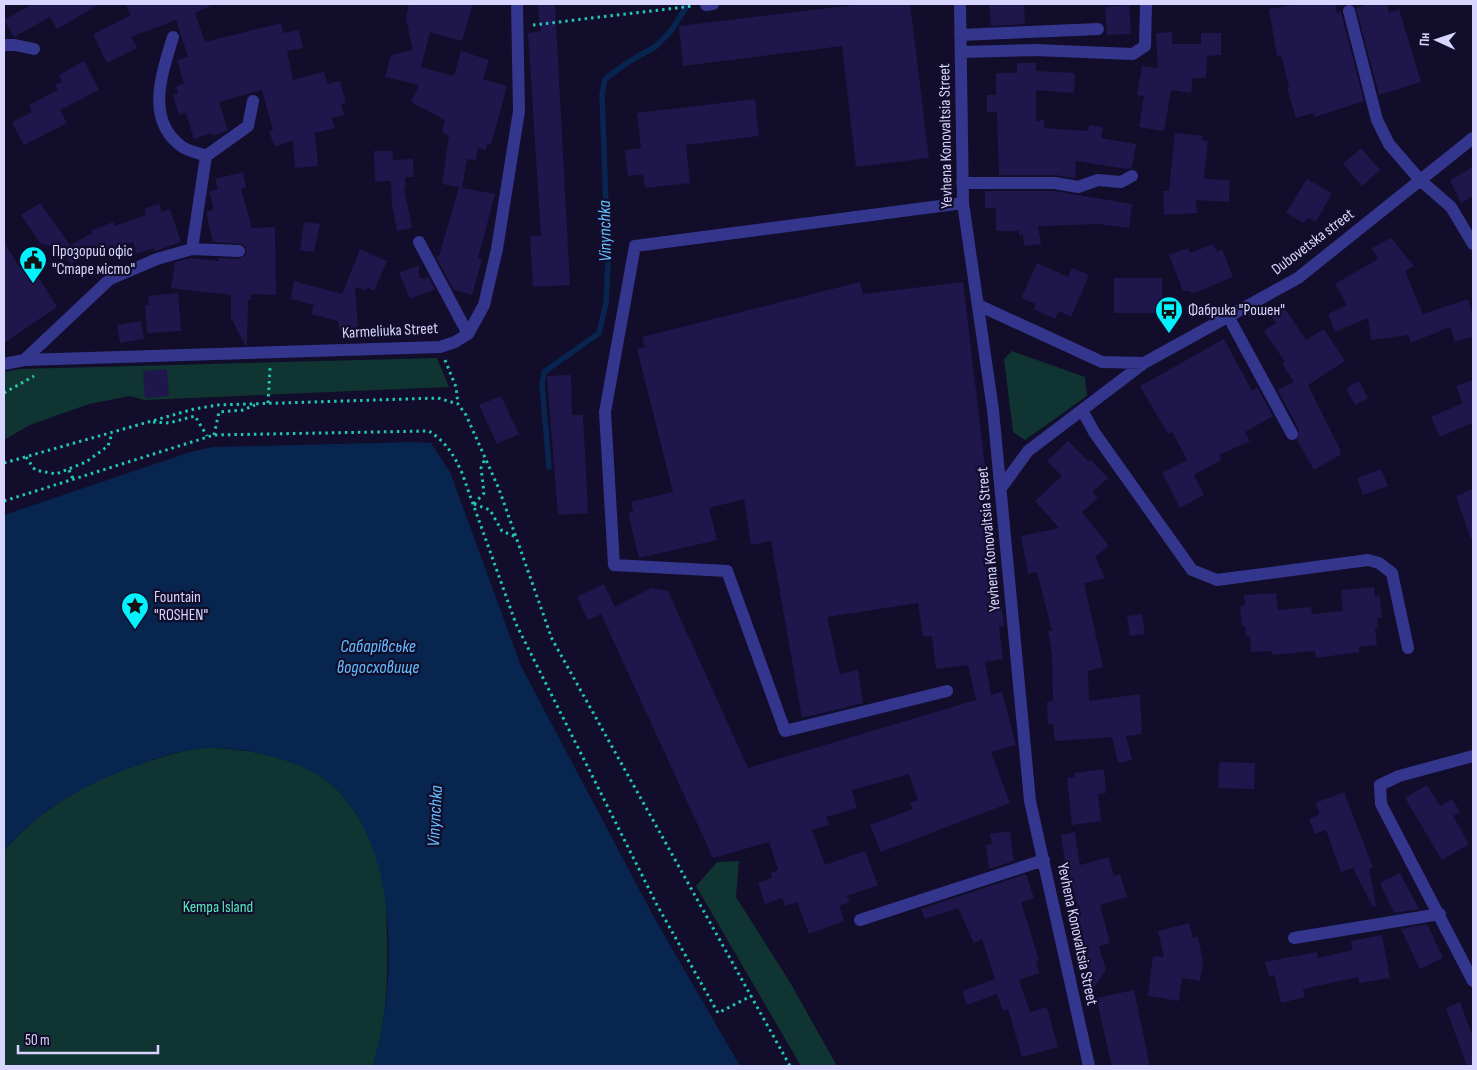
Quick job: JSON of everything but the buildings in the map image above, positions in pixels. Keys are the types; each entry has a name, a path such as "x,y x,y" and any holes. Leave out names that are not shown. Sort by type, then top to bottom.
{"street":[{"path":"468,334 484,305 498,240 519,111 517,4"},
{"name":"Yevhena Konovaltsia Street","path":"960,4 963,203 993,410 1030,801 1089,1066"},
{"path":"961,52 1034,50 1133,54 1145,46 1146,4"},
{"path":"1349,11 1377,120 1389,144 1420,180 1451,207 1473,244"},
{"path":"960,35 1098,28"},
{"path":"173,37 162,72 158,101 164,127 181,147 206,156"},
{"path":"4,45 22,46 34,50"},
{"path":"192,249 206,156 248,126 253,101"},
{"name":"Dubovetska street","path":"1001,488 1028,451 1144,363 1298,278 1473,138"},
{"path":"962,183 1055,183 1078,187 1098,180 1121,182 1132,176"},
{"path":"947,691 784,731 727,571 614,565 605,412 635,246 963,203"},
{"path":"419,242 468,334"},
{"path":"24,360 110,280 157,259 192,249 239,251"},
{"path":"978,305 1102,362 1144,363"},
{"path":"1228,316 1292,434"},
{"name":"Karmeliuka Street","path":"4,364 24,360 440,347 455,342 468,334"},
{"path":"1082,410 1094,432 1192,570 1218,580 1368,560 1379,563 1392,573 1408,648"},
{"path":"1473,756 1399,776 1380,785 1381,804 1440,914 1473,981"},
{"path":"860,920 1044,860"},
{"path":"1294,938 1440,914"}],"path":[{"path":"517,27 709,4"},
{"path":"440,347 456,387 458,404 466,415 499,489 552,639 790,1066"},
{"path":"268,404 271,352"},
{"path":"4,464 150,421 194,409 218,405 438,398 458,404"},
{"path":"214,435 219,412 243,410 258,404"},
{"path":"150,421 169,423 195,416 207,436"},
{"path":"4,501 214,435 429,431 442,439 455,456 516,624 657,905 718,1014 751,996"},
{"path":"26,457 35,470 56,474 86,462 108,446 112,433"},
{"path":"474,504 484,493 481,468 485,459"},
{"path":"69,470 73,479"},
{"path":"474,504 490,510 502,531 516,537"}],"green space":[{"path":"1012,351 1085,377 1087,396 1025,440 1013,432 1004,359"},
{"path":"437,358 449,387 144,400 130,396 89,404 30,425 4,440 4,372 20,369"},
{"name":"Kempa Island","path":"202,747 248,751 277,757 305,768 331,784 360,819 378,861 386,896 386,1000 378,1049 373,1066 4,1066 4,851 24,830 69,796 120,771"},
{"path":"739,861 736,897 791,984 837,1066 801,1066 696,886 717,862"}],"water":[{"name":"Сабарівське водосховище","path":"431,443 450,472 521,666 655,919 740,1066 373,1066 381,1035 389,963 388,926 383,889 375,854 361,822 335,787 309,770 280,759 251,752 218,748 170,754 116,773 80,790 32,823 4,851 4,515 190,452 213,447"}],"waterway":[{"name":"Vinynchka","path":"549,467 542,384 544,372 599,333 606,303 608,263 602,94 605,79 628,62 655,47 671,31 688,4"}],"place":[{"name":"Прозорий офіс \"Старе місто\"","path":"33,284"},
{"name":"Фабрика \"Рошен\"","path":"1169,334"},
{"name":"Fountain \"ROSHEN\"","path":"135,630"}]}
